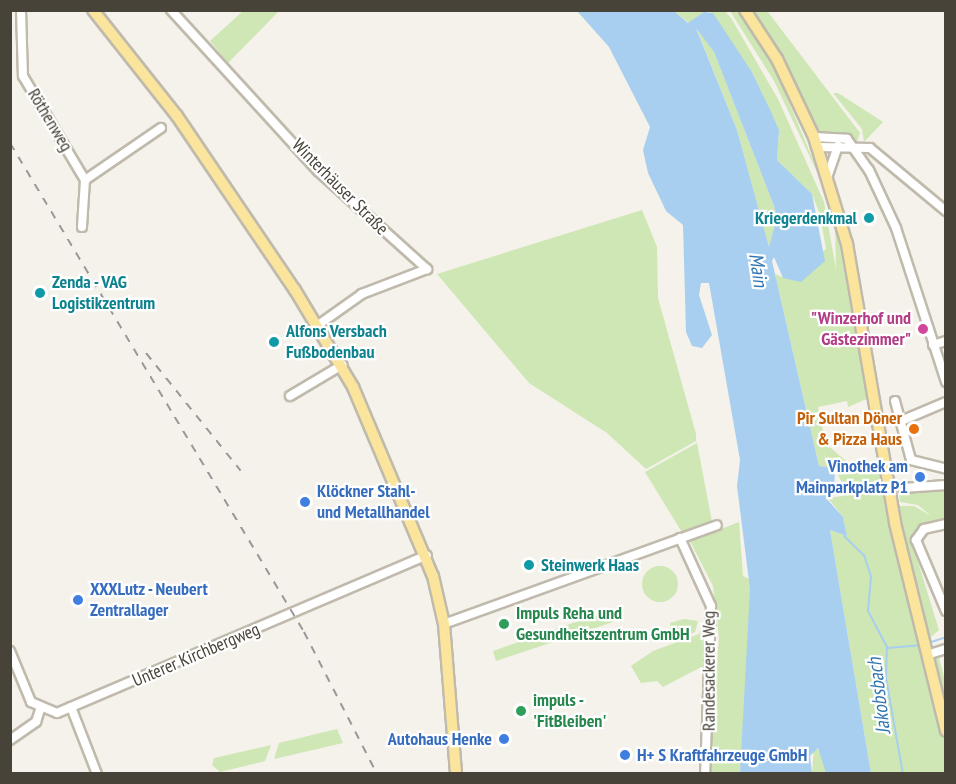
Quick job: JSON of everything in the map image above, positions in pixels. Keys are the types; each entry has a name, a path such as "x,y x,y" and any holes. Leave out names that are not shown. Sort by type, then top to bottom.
{"main road":[{"path":"93,10 177,116 342,365 427,555 444,624 456,774"},
{"path":"745,10 777,58 816,142 828,175 847,244 895,523 922,640 930,656 945,731"}],"street":[{"name":"Röthenweg","path":"21,10 23,76 85,180"},
{"name":"Winterhäuser Straße","path":"171,10 325,178 427,269 362,294 317,326"},
{"path":"82,228 85,180 161,128"},
{"path":"816,142 842,138 855,147 889,211 945,382"},
{"path":"816,142 879,153 945,211"},
{"path":"828,175 838,146"},
{"path":"933,345 945,341"},
{"path":"290,396 342,365"},
{"path":"896,401 911,460 945,469"},
{"path":"901,421 945,402"},
{"path":"903,488 945,485"},
{"path":"945,524 924,529 916,540 945,611"},
{"path":"444,624 717,525"},
{"name":"Randesackerer Weg","path":"680,538 711,606 705,774"},
{"name":"Unterer Kirchbergweg","path":"40,710 57,713 427,555"},
{"path":"930,656 945,649"},
{"path":"10,651 31,702 40,710 36,722 10,740"},
{"path":"71,707 97,774"}],"green space":[{"path":"243,11 279,11 228,63 210,41"},
{"path":"674,11 709,11 689,23"},
{"path":"710,11 725,11 731,18 778,99 824,202 836,269 835,221 826,191 774,81 730,11 741,11 767,50 837,217 871,397 848,407 847,401 818,407 826,444 852,466 878,465 885,506 914,506 931,516 918,505 900,502 899,491 945,488 945,522 910,536 939,630 927,640 901,522 889,524 945,743 945,773 871,773 830,530 847,536 843,517 828,498 843,496 842,483 835,468 819,466 775,274 784,278 826,249 820,215 812,194 777,160 779,130 752,72"},
{"path":"749,11 768,12 860,133 857,142 817,133 785,65"},
{"path":"696,27 714,52 774,206 777,217 769,248 737,130"},
{"path":"833,93 838,93 883,122 864,142 862,129"},
{"path":"642,210 657,247 658,298 696,434 696,441 646,469 607,433 529,383 437,274"},
{"path":"697,443 712,522 683,534 645,472"},
{"path":"739,522 743,576 757,583 740,773 708,773 719,638 713,586 690,541"},
{"path":"660,566 672,572 678,584 672,596 660,602 648,596 642,584 648,572"},
{"path":"610,610 613,622 496,661 493,651"},
{"path":"684,619 698,621 695,632 670,643 670,623"},
{"path":"702,624 708,628 707,664 663,687 657,681 641,683 631,666 653,651 699,634"},
{"path":"933,657 939,658 945,681 945,709"},
{"path":"337,729 343,743 274,759 279,743"},
{"path":"271,745 265,761 220,772 212,765 214,758"},
{"path":"814,748 823,752 826,773 812,773"}],"water":[{"name":"Main","path":"577,11 674,11 688,23 704,12 713,13 752,72 779,130 777,160 812,194 825,261 801,282 783,278 774,257 772,261 819,466 835,468 834,492 826,492 826,498 843,517 847,536 830,530 871,773 826,773 818,748 810,756 812,773 740,773 750,589 737,486 740,460 709,283 701,283 699,295 712,335 702,348 692,346 686,332 683,225 666,211 648,173 643,150 650,127 609,47","holes":["696,28 714,52 774,206 777,217 769,247 737,130"]}],"waterway":[{"name":"Jakobsbach","path":"844,536 864,555 871,577 868,611 887,647 886,678 903,774"},
{"path":"928,643 946,637"},
{"path":"888,648 920,645"}],"railway":[{"path":"10,143 304,632 377,774"},
{"path":"146,353 241,471"}],"place":[{"name":"Kriegerdenkmal","path":"869,218"},
{"name":"Zenda - VAG Logistikzentrum","path":"40,293"},
{"name":"\"Winzerhof und Gästezimmer\"","path":"923,329"},
{"name":"Alfons Versbach Fußbodenbau","path":"274,342"},
{"name":"Pir Sultan Döner & Pizza Haus","path":"914,429"},
{"name":"Vinothek am Mainparkplatz P1","path":"920,477"},
{"name":"Klöckner Stahl- und Metallhandel","path":"305,502"},
{"name":"Steinwerk Haas","path":"529,565"},
{"name":"XXXLutz - Neubert Zentrallager","path":"78,600"},
{"name":"Impuls Reha und Gesundheitszentrum GmbH","path":"504,624"},
{"name":"impuls - 'FitBleiben'","path":"521,711"},
{"name":"Autohaus Henke","path":"504,739"},
{"name":"H+ S Kraftfahrzeuge GmbH","path":"625,755"}]}
